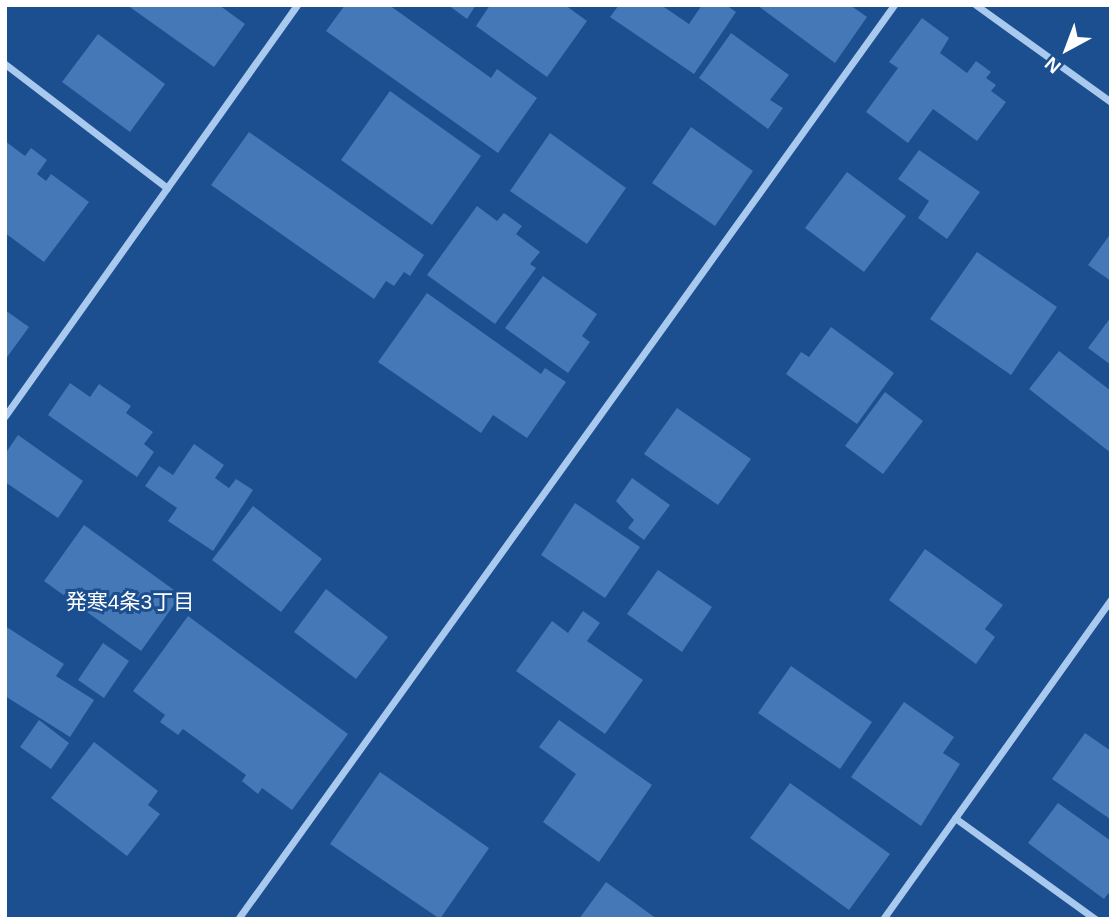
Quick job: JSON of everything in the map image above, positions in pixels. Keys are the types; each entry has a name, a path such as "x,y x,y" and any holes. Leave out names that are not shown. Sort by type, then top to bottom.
{"street":[{"path":"5,415 297,5"},
{"path":"238,919 894,5"},
{"path":"976,5 1111,102"},
{"path":"5,64 167,188"},
{"path":"883,919 1111,599"},
{"path":"955,818 1095,919"}],"building":[{"path":"127,5 219,5 245,24 214,67"},
{"path":"345,5 389,5 491,78 497,69 537,98 498,153 326,31"},
{"path":"448,5 476,5 467,19"},
{"path":"490,5 565,5 587,21 547,77 476,26"},
{"path":"619,5 661,5 689,24 702,5 726,5 736,12 694,74 610,17"},
{"path":"757,5 850,5 867,17 835,63"},
{"path":"922,18 949,38 940,53 967,73 976,61 991,72 986,78 996,85 991,91 1006,102 977,141 933,109 908,143 866,112 898,68 889,62"},
{"path":"731,33 789,75 770,100 783,108 768,129 699,78"},
{"path":"98,34 165,84 130,132 62,82"},
{"path":"390,91 481,156 432,225 341,160"},
{"path":"691,127 753,171 715,226 652,183"},
{"path":"249,132 424,255 410,276 404,272 394,286 386,281 374,299 211,185"},
{"path":"550,133 626,188 587,244 510,191"},
{"path":"5,141 25,156 31,148 47,160 37,174 46,181 51,174 89,202 44,262 5,233"},
{"path":"919,150 980,192 947,239 918,218 929,201 898,179"},
{"path":"847,172 906,216 864,272 805,228"},
{"path":"477,206 497,221 504,213 522,226 516,234 540,252 530,264 536,268 495,324 427,275"},
{"path":"1111,233 1111,281 1088,265"},
{"path":"977,252 1057,307 1011,375 930,319"},
{"path":"543,276 597,314 582,336 590,342 568,373 505,328"},
{"path":"427,293 541,374 545,368 566,382 527,438 493,415 481,433 378,362"},
{"path":"5,310 29,327 5,360"},
{"path":"1111,317 1111,365 1088,348"},
{"path":"831,327 894,373 857,424 786,374 801,352 809,357"},
{"path":"1059,351 1111,391 1111,453 1029,389"},
{"path":"70,383 90,397 99,384 131,406 126,413 153,432 144,444 154,452 137,477 48,415"},
{"path":"885,392 923,421 883,474 845,446"},
{"path":"677,408 751,459 718,505 644,454"},
{"path":"18,435 83,481 58,518 5,482 5,454"},
{"path":"194,444 224,465 215,478 229,488 236,479 253,490 213,551 168,521 177,508 145,486 159,466 173,475"},
{"path":"632,478 670,505 644,540 628,528 634,520 616,501"},
{"path":"575,503 640,547 605,598 541,555"},
{"path":"253,506 322,559 281,612 212,560"},
{"path":"84,525 181,595 141,651 44,581"},
{"path":"925,549 1003,605 985,629 995,637 976,664 889,600"},
{"path":"658,570 712,607 682,652 627,614"},
{"path":"326,589 388,637 356,679 294,632"},
{"path":"583,611 600,623 587,641 643,680 605,734 516,671 552,621 568,633"},
{"path":"188,616 348,734 292,810 262,788 258,794 242,781 246,775 183,729 178,735 160,722 165,715 133,691"},
{"path":"5,626 64,664 56,676 94,700 70,737 5,696"},
{"path":"103,643 129,661 104,698 78,680"},
{"path":"791,666 872,722 840,769 758,713"},
{"path":"904,702 954,737 943,753 960,764 921,826 851,777"},
{"path":"39,720 69,743 51,769 20,747"},
{"path":"559,720 652,785 599,862 543,822 576,774 539,747"},
{"path":"1085,733 1111,751 1110,819 1052,779"},
{"path":"94,742 158,791 148,805 160,814 127,856 51,798"},
{"path":"380,772 489,848 440,919 330,844"},
{"path":"790,783 890,854 849,910 750,838"},
{"path":"1058,803 1111,841 1111,890 1104,899 1028,843"},
{"path":"606,882 657,919 579,919"}],"district":[{"name":"発寒4条3丁目","path":"130,602"}]}
